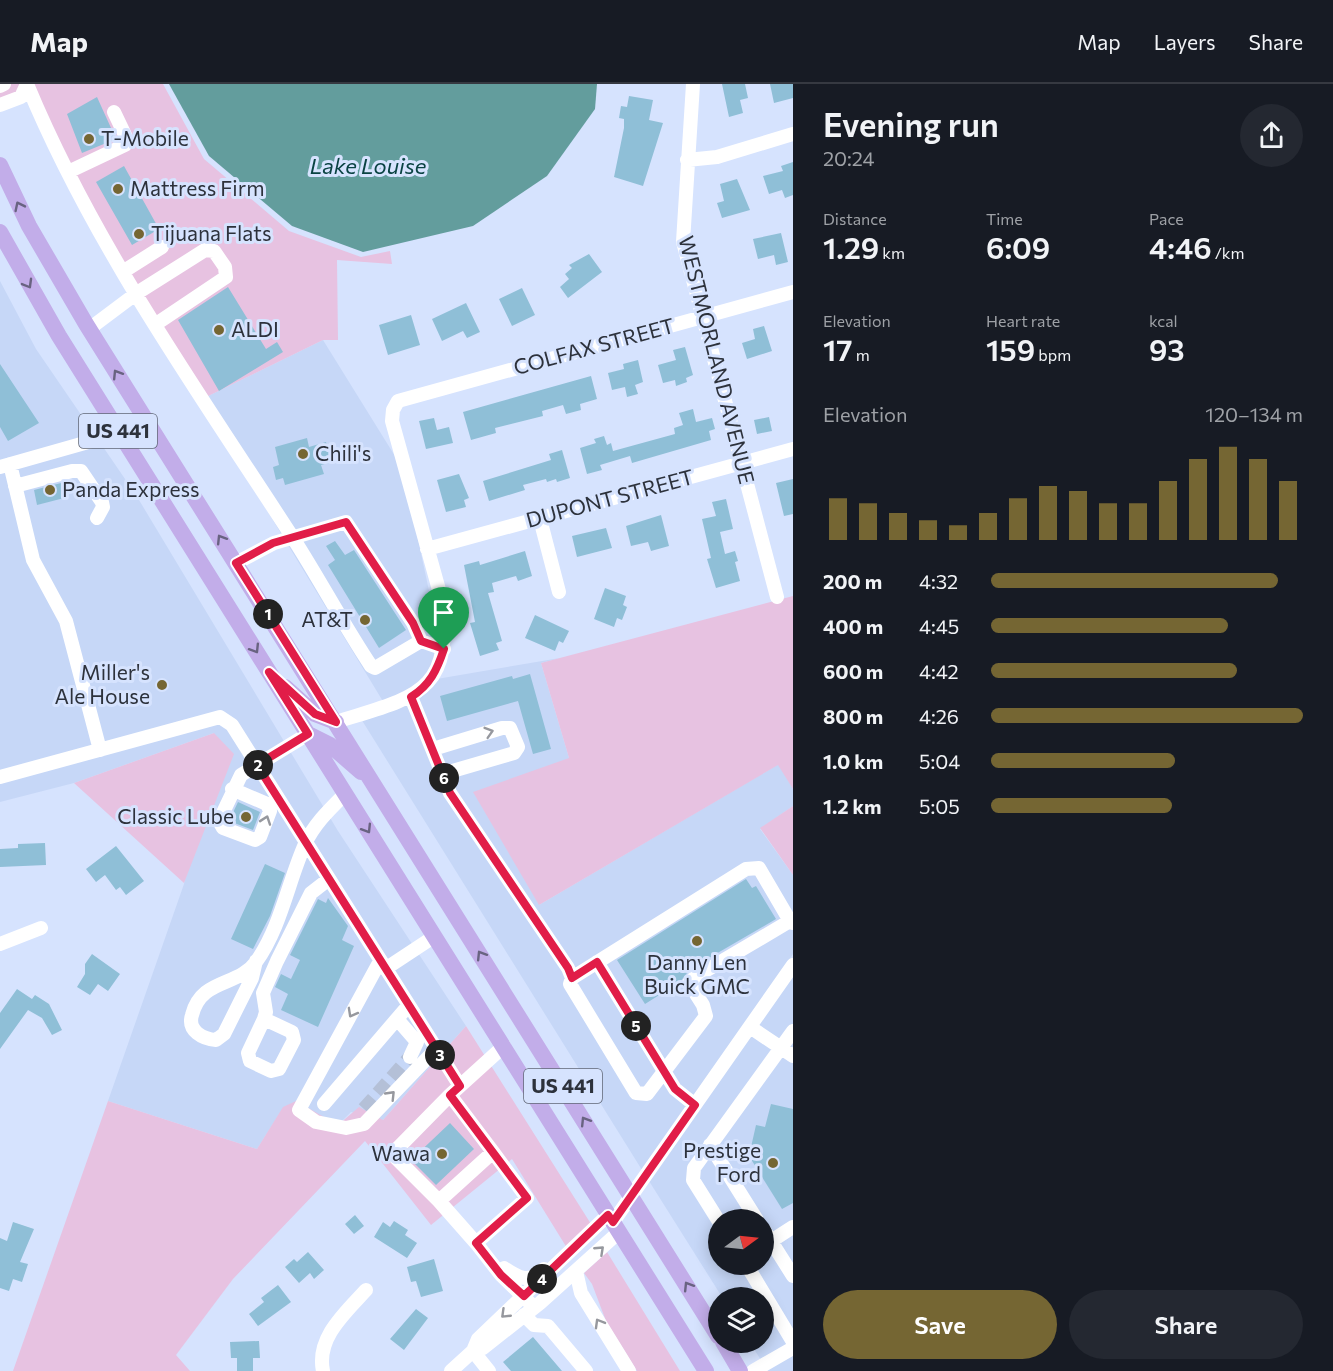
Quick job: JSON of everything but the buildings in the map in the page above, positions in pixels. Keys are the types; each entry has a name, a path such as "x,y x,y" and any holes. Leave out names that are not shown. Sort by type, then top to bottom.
{"main road":[{"name":"US 441","path":"0,165 29,226 89,329 708,1320"},
{"name":"US 441","path":"0,232 59,336 705,1371"},
{"path":"269,672 315,714 336,722"},
{"path":"308,734 330,745 375,784"},
{"path":"729,1353 740,1371"}],"street":[{"path":"0,86 4,84"},
{"path":"0,105 21,97 27,84"},
{"path":"27,84 68,172 123,271 371,666 375,668 384,665 421,641"},
{"name":"WESTMORLAND AVENUE","path":"693,84 683,242 777,597"},
{"path":"68,172 125,145 125,135 114,112"},
{"path":"687,160 717,157 793,134"},
{"path":"123,271 162,247"},
{"path":"89,329 137,293 205,250 214,251 225,267 226,277 156,324"},
{"name":"COLFAX STREET","path":"427,549 392,421 396,404 410,396 793,292"},
{"path":"100,750 66,621 33,561 15,486 5,466 120,433"},
{"name":"DUPONT STREET","path":"427,549 793,449"},
{"path":"15,486 72,471 81,471 102,502 103,507 97,518"},
{"path":"540,519 559,591"},
{"path":"236,563 273,543 346,522 413,623 421,641 444,649"},
{"path":"336,722 411,697 429,683 437,670 444,649 445,624 441,597 427,549"},
{"path":"411,697 450,793 568,968 572,978"},
{"path":"0,777 220,717 232,725 436,1049 455,1090 493,1152 527,1198 476,1243"},
{"path":"433,749 502,728 510,728 518,747 514,753 442,774"},
{"path":"232,789 241,775 308,734"},
{"path":"256,961 252,978 224,1034 216,1040 204,1039 192,1026 191,1015 204,991 246,973 256,961 274,926 305,843 324,815 345,794"},
{"path":"759,868 791,922 695,977 690,983 703,1005 706,1016 647,1094 636,1093 570,984 572,978 746,869 759,868"},
{"path":"264,1019 266,1012 263,993 277,961 311,892 329,879"},
{"path":"0,944 41,928"},
{"path":"435,936 382,965 299,1110 316,1122 346,1128 364,1124 436,1049"},
{"path":"597,962 675,1089 695,1105"},
{"path":"472,1351 483,1348 576,1271 613,1223 793,965"},
{"path":"324,1104 408,1006"},
{"path":"397,1019 417,1042 410,1058"},
{"path":"750,1027 793,1056"},
{"path":"711,1209 693,1180 694,1168 793,1031"},
{"path":"504,1046 455,1090 392,1154 439,1201 494,1263 501,1275 524,1296 534,1325 548,1326 586,1371"},
{"path":"346,1128 364,1109"},
{"path":"710,1145 750,1209"},
{"path":"439,1201 493,1152"},
{"path":"453,1370 472,1351 478,1339 572,1251 613,1223"},
{"path":"774,1235 793,1227"},
{"path":"494,1263 516,1277 526,1279 535,1277 567,1250 572,1251"},
{"path":"774,1250 793,1276"},
{"path":"576,1271 581,1293 629,1371"},
{"path":"753,1275 793,1342"},
{"path":"323,1371 321,1351 325,1340 366,1290"},
{"path":"753,1371 793,1348"},
{"path":"472,1351 489,1371"}],"shaded area":[{"path":"0,84 163,84 204,159 289,231 361,257 390,251 392,264 337,260 338,340 323,340 200,400 27,101 0,111"},
{"path":"0,281 36,349 136,495 338,831 466,1026 383,1120 351,1112 338,1125 283,1108 257,1149 108,1101 184,884 214,733 74,783 0,802"},
{"path":"323,340 403,469 441,647 425,681 560,658 541,663 569,758 539,905 779,764 793,789 793,806 760,829 793,875 793,954 642,1170 358,714 384,703 200,400"},
{"path":"793,596 793,789 778,765 539,905 473,792 569,758 541,663"},
{"path":"214,733 234,754 184,883 74,783"},
{"path":"793,806 793,875 760,828"},
{"path":"793,976 793,1371 768,1371 756,1353 774,1353 774,1287 716,1287 708,1275 774,1275 774,1209 708,1209 708,1275 649,1181"},
{"path":"466,1026 591,1224 567,1248 512,1159 431,1225 365,1141 233,1279 176,1355 190,1371 13,1371 108,1101 257,1149 283,1107 296,1101 338,1125 359,1107 383,1120"},
{"path":"607,1252 680,1371 637,1371 606,1321 592,1284 584,1273"}],"water":[{"name":"Lake Louise","path":"169,84 597,84 595,109 547,176 473,226 363,252 292,226 209,156"}],"tunnel":[{"path":"364,1109 410,1057"}],"place":[{"name":"T-Mobile","path":"89,139"},
{"name":"Mattress Firm","path":"118,189"},
{"name":"Tijuana Flats","path":"139,234"},
{"name":"ALDI","path":"219,330"},
{"name":"Chili's","path":"303,454"},
{"name":"Panda Express","path":"50,490"},
{"name":"AT&T","path":"365,620"},
{"name":"Miller's Ale House","path":"162,685"},
{"name":"Classic Lube","path":"246,817"},
{"name":"Danny Len Buick GMC","path":"697,941"},
{"name":"Wawa","path":"442,1154"},
{"name":"Prestige Ford","path":"773,1163"}],"route":[{"path":"346,522 413,623 421,641 444,649 437,670 429,683 411,697 450,793 568,968 572,978 597,962 675,1089 695,1105 613,1222 608,1215 524,1296 501,1275 494,1263 476,1243 527,1198 450,1095 460,1086 257,765 308,734 269,672 315,714 336,722 236,563 273,543 346,522"}]}
